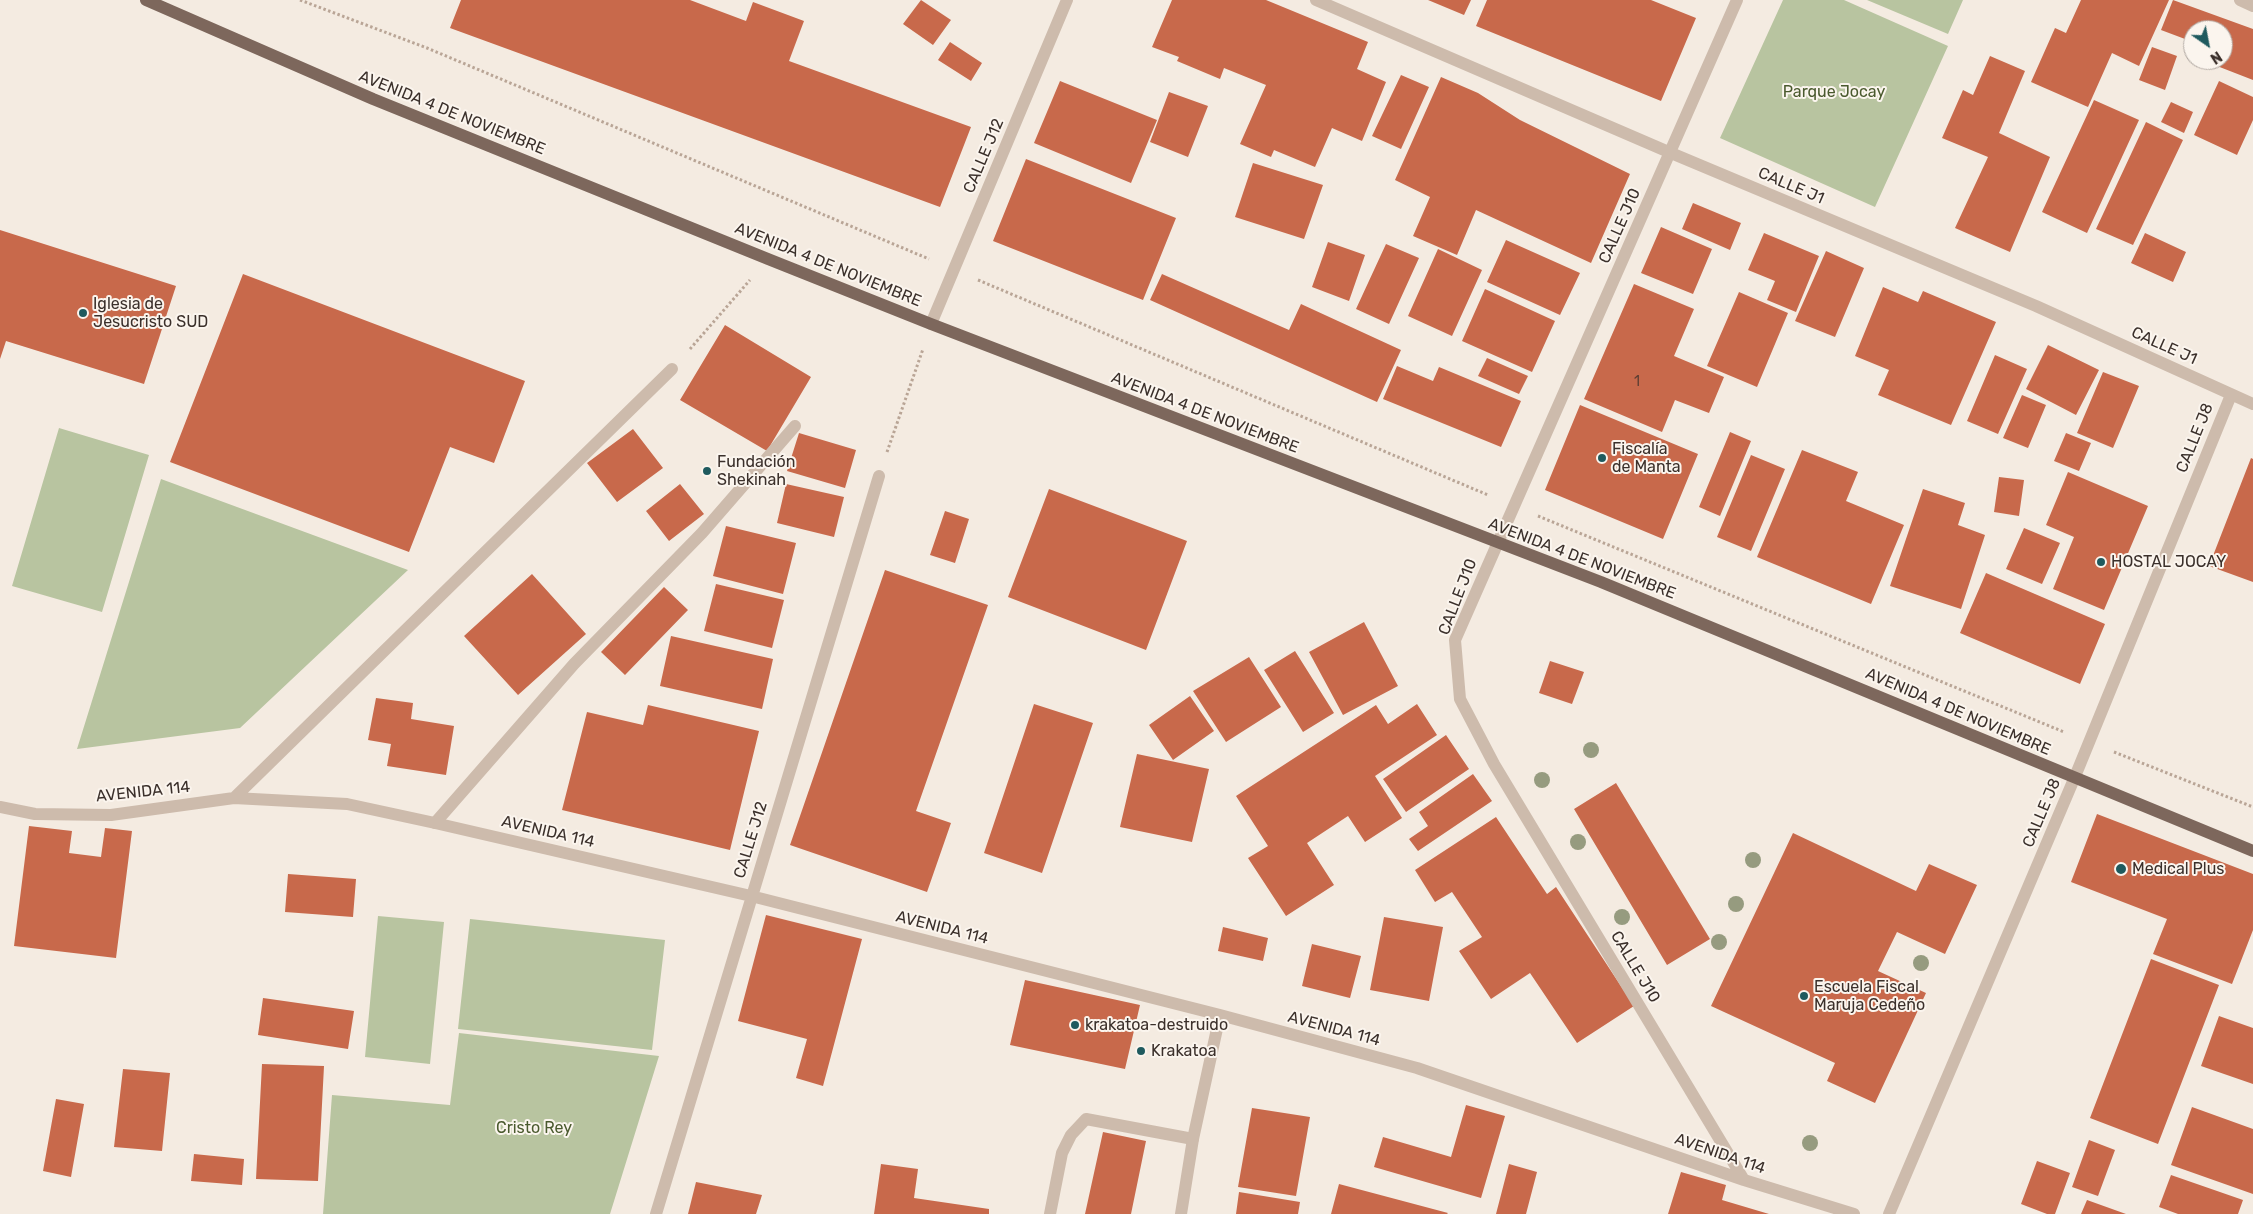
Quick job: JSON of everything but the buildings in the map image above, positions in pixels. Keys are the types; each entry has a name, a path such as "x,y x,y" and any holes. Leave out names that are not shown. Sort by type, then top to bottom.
{"main road":[{"name":"AVENIDA 4 DE NOVIEMBRE","path":"146,0 373,99 768,259 931,324 1601,582 2253,851"}],"street":[{"name":"CALLE J12","path":"931,324 1067,0"},
{"name":"CALLE J1","path":"1316,0 1671,153 2036,306 2253,404"},
{"name":"CALLE J10","path":"1737,0 1455,640 1460,700 1494,764 1744,1180"},
{"path":"2240,0 2253,6"},
{"path":"234,798 672,369"},
{"name":"CALLE J8","path":"1889,1214 2074,778 2231,395"},
{"path":"435,823 574,664 702,533 795,426"},
{"name":"CALLE J12","path":"656,1214 879,476"},
{"name":"AVENIDA 114","path":"0,807 35,814 111,815 234,798 347,804 435,823 751,896 1220,1015 1416,1068 1744,1180 1854,1214"},
{"path":"1181,1214 1193,1138 1220,1015"},
{"path":"1050,1214 1062,1153 1071,1135 1086,1119 1193,1138"}],"path":[{"path":"300,0 427,48 1513,506 2089,742 2253,807"},
{"path":"672,369 768,259"},
{"path":"879,476 931,324"}],"green space":[{"name":"Parque Jocay","path":"1783,0 1844,0 1948,46 1875,207 1720,138"},
{"path":"1867,0 1963,0 1948,34"},
{"path":"59,428 149,455 102,612 12,586"},
{"path":"161,479 408,570 240,728 77,749"},
{"path":"378,916 444,922 430,1064 365,1057"},
{"path":"470,919 665,940 652,1050 458,1029"},
{"name":"Cristo Rey","path":"459,1033 659,1056 610,1214 323,1214 332,1095 450,1105"}],"place":[{"name":"Iglesia de Jesucristo SUD","path":"83,313"},
{"name":"Fiscalía de Manta","path":"1602,458"},
{"name":"Fundación Shekinah","path":"707,471"},
{"name":"HOSTAL JOCAY","path":"2101,562"},
{"name":"Medical Plus","path":"2121,869"},
{"name":"Escuela Fiscal Maruja Cedeño","path":"1804,996"},
{"name":"krakatoa-destruido","path":"1075,1025"},
{"name":"Krakatoa","path":"1141,1051"}]}
